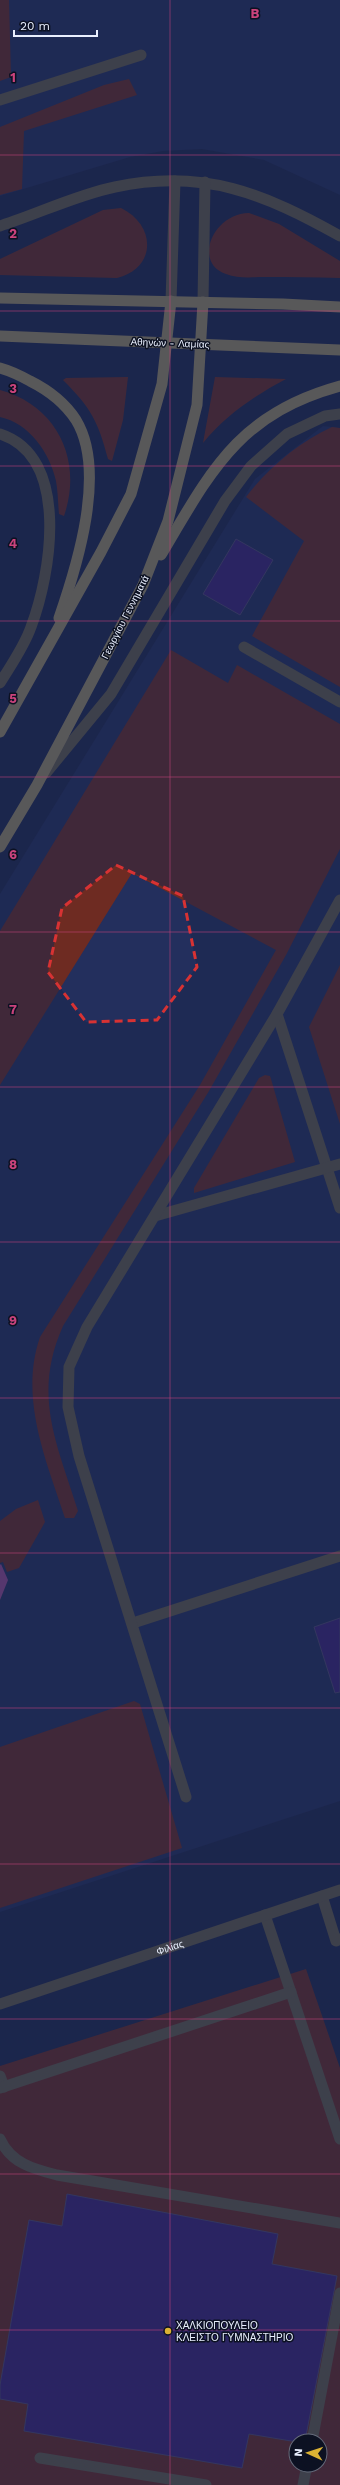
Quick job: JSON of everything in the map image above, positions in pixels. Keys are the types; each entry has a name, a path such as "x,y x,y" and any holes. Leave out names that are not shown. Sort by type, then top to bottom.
{"main road":[{"path":"0,298 171,301 340,307"},
{"path":"0,732 50,645 131,494 154,414 167,343 171,301"},
{"name":"Γεωργίου Γεννηματά","path":"0,847 37,785 143,585 168,521 183,468 196,405 203,302"},
{"name":"Αθηνών - Λαμίας","path":"0,336 340,350"},
{"path":"0,368 42,388 67,409 76,421 86,449 89,469 88,493 81,541 66,597 50,645"},
{"path":"143,585 196,495 222,456 252,427 292,402 340,386"}],"street":[{"path":"0,100 141,55"},
{"path":"0,107 17,95"},
{"path":"171,301 175,181"},
{"path":"3,223 114,187 175,181 205,182 219,184 267,198 340,236"},
{"path":"203,302 205,182"},
{"path":"37,785 111,694 225,501 251,466 287,434 325,416 340,414"},
{"path":"0,434 14,440 28,451 39,467 47,495 49,538 35,616 20,650 0,683"},
{"path":"244,647 340,702"},
{"path":"186,1797 80,1456 68,1407 69,1368 87,1327 277,1014 340,900"},
{"path":"277,1014 340,1208"},
{"path":"155,1216 340,1164"},
{"path":"133,1623 340,1556"},
{"name":"Φιλίας","path":"0,2004 340,1890"},
{"path":"322,1896 336,1940 340,1939"},
{"path":"265,1915 340,2139"},
{"path":"0,2076 2,2087 291,1992"},
{"path":"0,2139 4,2148 18,2161 57,2175 340,2223"},
{"path":"314,2433 340,2294"},
{"path":"40,2458 206,2485"},
{"path":"303,2485 305,2473"}],"highlighted area":[{"path":"116,865 183,896 197,967 157,1020 86,1022 48,972 62,908"}],"shaded area":[{"path":"0,0 340,0 340,195 264,160 202,149 163,151 130,157 0,196"},
{"path":"0,0 9,0 11,77 0,81"},
{"path":"129,79 137,95 24,131 22,189 0,195 0,127 104,85"},
{"path":"121,208 133,215 141,225 146,235 147,246 145,256 139,265 130,273 117,278 0,275 0,259 103,210"},
{"path":"249,213 279,224 340,261 340,278 241,277 231,276 216,268 210,260 209,250 211,240 217,230 225,221 236,215"},
{"path":"128,377 123,420 112,461 108,459 97,425 87,407 63,380 66,378"},
{"path":"215,377 286,379 241,407 221,424 203,443"},
{"path":"0,390 20,398 37,409 51,422 61,438 67,456 70,475 69,495 64,516 59,514 56,481 49,460 43,450 37,441 20,426 10,420 0,417"},
{"path":"323,426 340,428 340,1801 0,1912 0,894 255,479"},
{"path":"332,427 340,428 340,687 252,636 304,541 246,497 274,466 296,448 319,433"},
{"path":"171,650 228,683 237,665 340,724 340,849 286,955 209,1091 63,1326 54,1351 49,1375 49,1397 51,1419 56,1441 78,1511 74,1518 65,1518 43,1451 34,1406 32,1383 34,1360 40,1337 200,1085 276,950 132,873 0,1085 0,931"},
{"path":"340,965 340,1124 309,1027"},
{"path":"265,1075 270,1076 295,1162 194,1193 194,1188 259,1078"},
{"path":"38,1500 45,1522 19,1568 7,1572 3,1562 0,1563 0,1521 16,1509"},
{"path":"1,1564 8,1580 0,1600 0,1565"},
{"path":"134,1701 140,1704 182,1848 0,1908 0,1747"},
{"path":"306,1969 340,2068 340,2485 0,2485 0,2066"}],"building":[{"path":"236,539 273,560 240,615 203,594"},
{"path":"340,1618 340,1692 335,1693 314,1627"},
{"name":"ΧΑΛΚΙΟΠΟΥΛΕΙΟ ΚΛΕΙΣΤΟ ΓΥΜΝΑΣΤΗΡΙΟ","path":"67,2194 278,2234 272,2264 337,2276 307,2433 288,2433 288,2440 249,2434 242,2468 24,2431 28,2404 0,2399 0,2385 29,2220 62,2226"}],"place":[{"name":"ΧΑΛΚΙΟΠΟΥΛΕΙΟ ΚΛΕΙΣΤΟ ΓΥΜΝΑΣΤΗΡΙΟ","path":"168,2331"}]}
